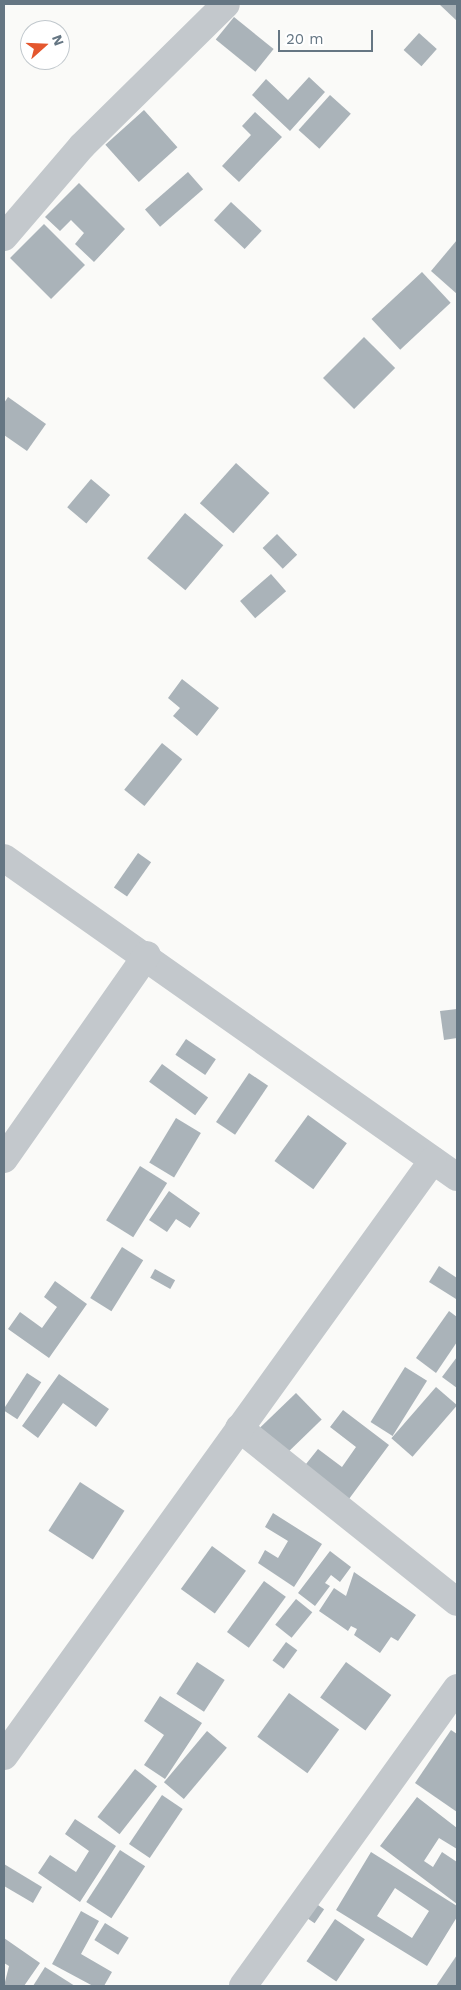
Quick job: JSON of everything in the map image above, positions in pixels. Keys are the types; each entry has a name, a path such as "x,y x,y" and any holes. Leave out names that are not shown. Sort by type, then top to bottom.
{"street":[{"path":"4,237 82,146 226,4"},
{"path":"4,858 147,955 457,1177"},
{"path":"4,1159 147,955"},
{"path":"4,1756 433,1160"},
{"path":"239,1428 457,1602"},
{"path":"243,1986 457,1688"}],"building":[{"path":"439,4 457,4 457,21"},
{"path":"234,17 274,49 255,72 216,40"},
{"path":"419,33 437,49 421,66 404,50"},
{"path":"309,77 325,92 290,131 252,95 266,79 288,100"},
{"path":"330,95 351,114 319,149 299,130"},
{"path":"144,110 177,147 139,182 105,145"},
{"path":"255,112 282,137 239,182 222,166 251,135 242,126"},
{"path":"188,172 203,189 160,227 145,209"},
{"path":"79,183 125,229 94,262 75,244 84,233 71,220 60,231 45,217"},
{"path":"231,202 262,231 245,249 214,220"},
{"path":"44,224 85,265 51,299 10,258"},
{"path":"457,240 457,294 431,271"},
{"path":"422,272 451,303 400,350 372,319"},
{"path":"364,337 395,368 354,409 323,378"},
{"path":"8,397 46,424 27,451 4,435 4,403"},
{"path":"236,463 269,493 233,533 200,503"},
{"path":"91,479 110,495 86,523 67,507"},
{"path":"185,513 223,545 185,590 147,558"},
{"path":"277,534 297,555 283,569 263,548"},
{"path":"271,574 286,591 255,618 240,601"},
{"path":"182,679 219,708 197,736 173,716 180,708 168,698"},
{"path":"162,743 182,759 144,806 124,790"},
{"path":"138,853 151,862 127,897 114,887"},
{"path":"457,1009 457,1038 444,1040 440,1011"},
{"path":"186,1039 216,1059 205,1075 175,1055"},
{"path":"162,1064 208,1098 195,1115 149,1082"},
{"path":"249,1073 268,1086 235,1135 216,1122"},
{"path":"308,1115 347,1143 313,1189 274,1161"},
{"path":"176,1118 201,1133 174,1178 149,1163"},
{"path":"140,1166 167,1183 133,1237 106,1220"},
{"path":"169,1191 200,1213 190,1228 176,1219 167,1232 149,1220"},
{"path":"122,1247 143,1260 111,1311 90,1298"},
{"path":"439,1266 457,1278 456,1299 429,1282"},
{"path":"155,1269 175,1280 170,1289 150,1278"},
{"path":"55,1281 87,1304 49,1358 8,1329 20,1312 42,1328 57,1307 44,1297"},
{"path":"449,1311 457,1317 457,1342 436,1373 416,1358"},
{"path":"457,1357 457,1388 442,1377"},
{"path":"405,1367 427,1381 393,1436 371,1422"},
{"path":"27,1373 41,1382 17,1419 4,1411 4,1408"},
{"path":"59,1374 109,1409 96,1427 63,1403 38,1438 22,1426"},
{"path":"436,1387 457,1406 413,1457 391,1438"},
{"path":"296,1393 322,1420 284,1456 259,1429"},
{"path":"343,1410 389,1445 346,1503 302,1469 318,1449 342,1467 356,1447 330,1427"},
{"path":"80,1482 124,1511 93,1560 48,1531"},
{"path":"273,1513 322,1544 294,1587 258,1563 265,1550 278,1558 288,1541 265,1527"},
{"path":"212,1546 246,1571 215,1614 181,1589"},
{"path":"330,1551 351,1567 340,1582 331,1575 325,1583 330,1586 315,1606 298,1593"},
{"path":"354,1572 416,1615 398,1641 391,1637 380,1653 354,1635 357,1629 351,1626 348,1631 319,1611 334,1588 346,1596"},
{"path":"264,1581 286,1597 249,1648 227,1632"},
{"path":"296,1599 312,1612 292,1638 275,1625"},
{"path":"286,1642 297,1650 284,1669 272,1661"},
{"path":"197,1662 225,1680 204,1712 176,1694"},
{"path":"346,1662 391,1695 365,1731 320,1698"},
{"path":"289,1693 339,1729 307,1773 257,1737"},
{"path":"160,1696 202,1723 165,1779 144,1765 164,1735 144,1721"},
{"path":"451,1730 457,1734 457,1812 415,1783"},
{"path":"207,1731 227,1748 184,1799 164,1782"},
{"path":"135,1769 157,1786 120,1834 97,1817"},
{"path":"162,1795 183,1809 150,1858 129,1844"},
{"path":"417,1797 457,1828 457,1849 439,1838 424,1861 433,1867 442,1852 457,1862 457,1904 380,1846"},
{"path":"75,1819 116,1846 80,1902 38,1873 50,1855 76,1872 89,1851 65,1834"},
{"path":"120,1850 145,1866 111,1918 86,1902"},
{"path":"371,1852 457,1906 457,1917 427,1966 336,1910","holes":["395,1888 429,1911 412,1938 377,1916"]},
{"path":"4,1864 42,1887 33,1903 4,1886"},
{"path":"315,1903 324,1909 315,1923 305,1917"},
{"path":"81,1911 99,1921 81,1954 112,1972 104,1986 93,1986 52,1964"},
{"path":"335,1919 365,1939 336,1981 306,1961"},
{"path":"105,1923 129,1938 118,1955 94,1940"},
{"path":"4,1938 40,1963 24,1986 4,1986 9,1966 4,1963"},
{"path":"457,1955 457,1986 436,1986"},
{"path":"45,1967 75,1986 33,1986"}]}
